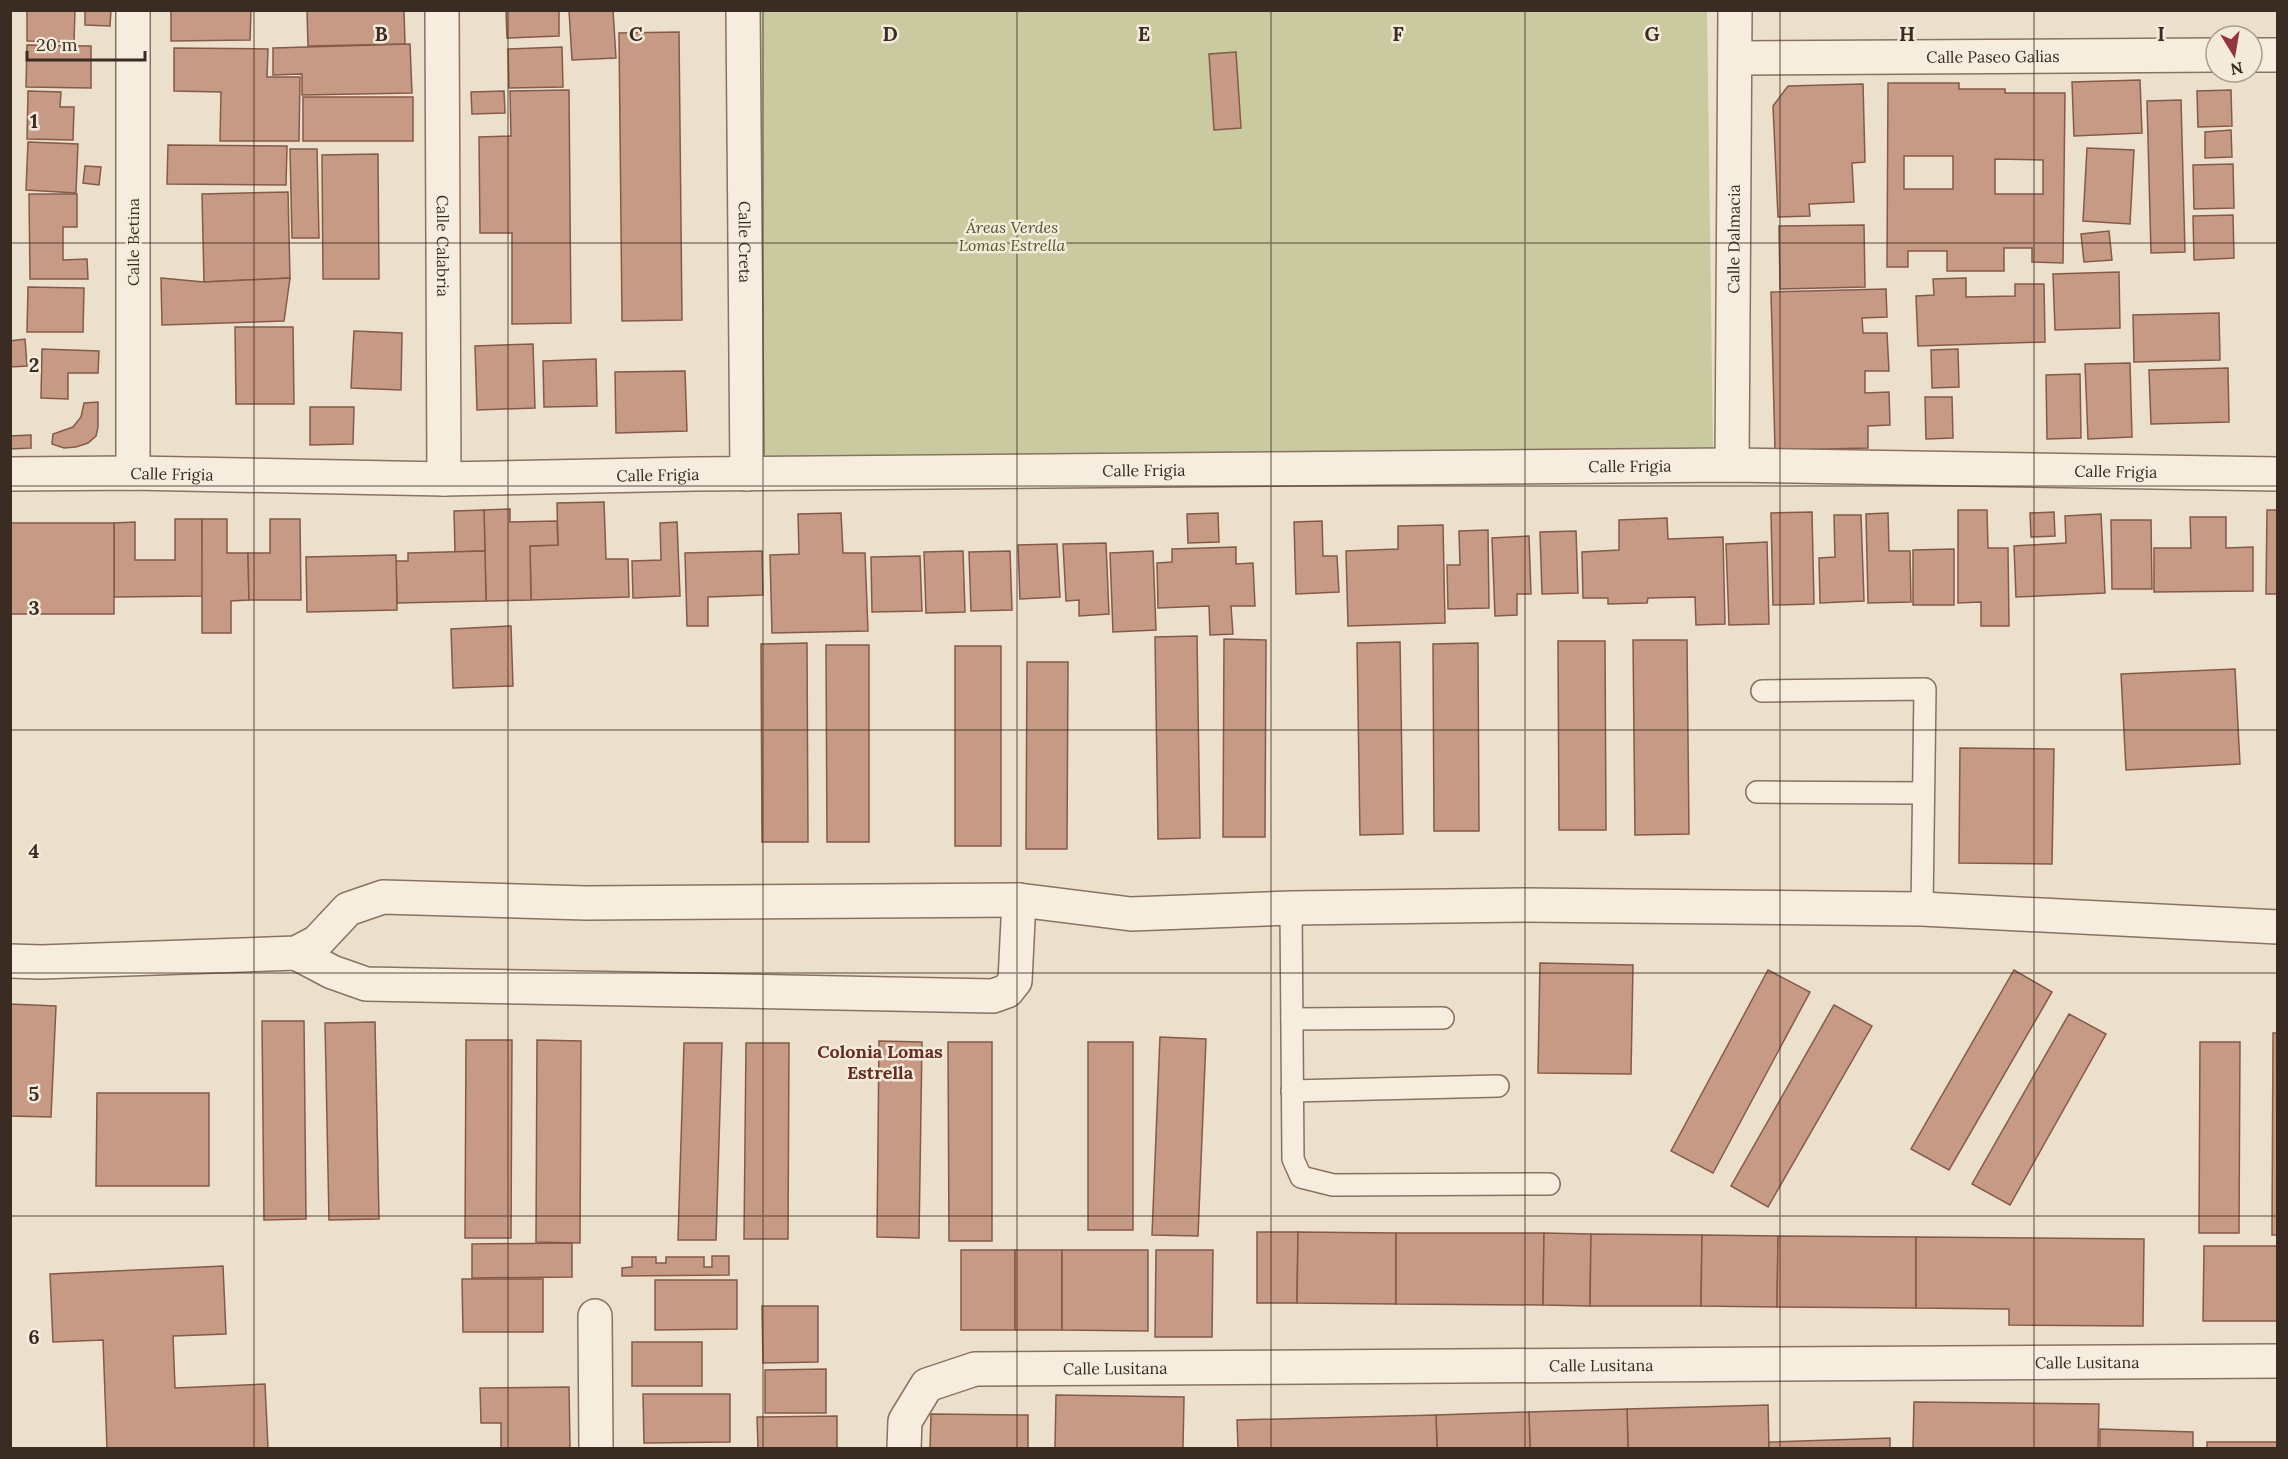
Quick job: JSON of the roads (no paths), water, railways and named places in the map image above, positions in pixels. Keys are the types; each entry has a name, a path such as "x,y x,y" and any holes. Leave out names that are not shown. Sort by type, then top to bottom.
{"street":[{"name":"Calle Betina","path":"133,10 133,473"},
{"name":"Calle Calabria","path":"442,10 444,479"},
{"name":"Calle Creta","path":"743,10 747,474"},
{"name":"Calle Dalmacia","path":"1732,465 1735,10"},
{"name":"Calle Paseo Galias","path":"1735,58 2204,55"},
{"name":"Calle Frigia","path":"10,474 133,473 444,479 1732,465 2277,474"},
{"path":"10,961 52,962 296,953 317,942 348,909 383,897 586,903 1019,900 1131,914 1291,908 1535,905 1922,909 2277,927"},
{"path":"296,953 332,972 375,985 993,996 1007,991 1014,981 1019,900"},
{"path":"595,1316 596,1449"},
{"name":"Calle Lusitana","path":"904,1449 905,1421 927,1385 975,1369 2277,1361"}],"lane":[{"path":"1762,691 1925,689 1922,909"},
{"path":"1757,792 1923,793"},
{"path":"1291,908 1293,1159 1301,1178 1333,1185 1549,1184"},
{"path":"1292,1019 1443,1018"},
{"path":"1292,1091 1498,1086"}],"district":[{"name":"Colonia Lomas Estrella","path":"880,1062"}],"park label":[{"name":"Áreas Verdes Lomas Estrella","path":"1012,236"}]}
